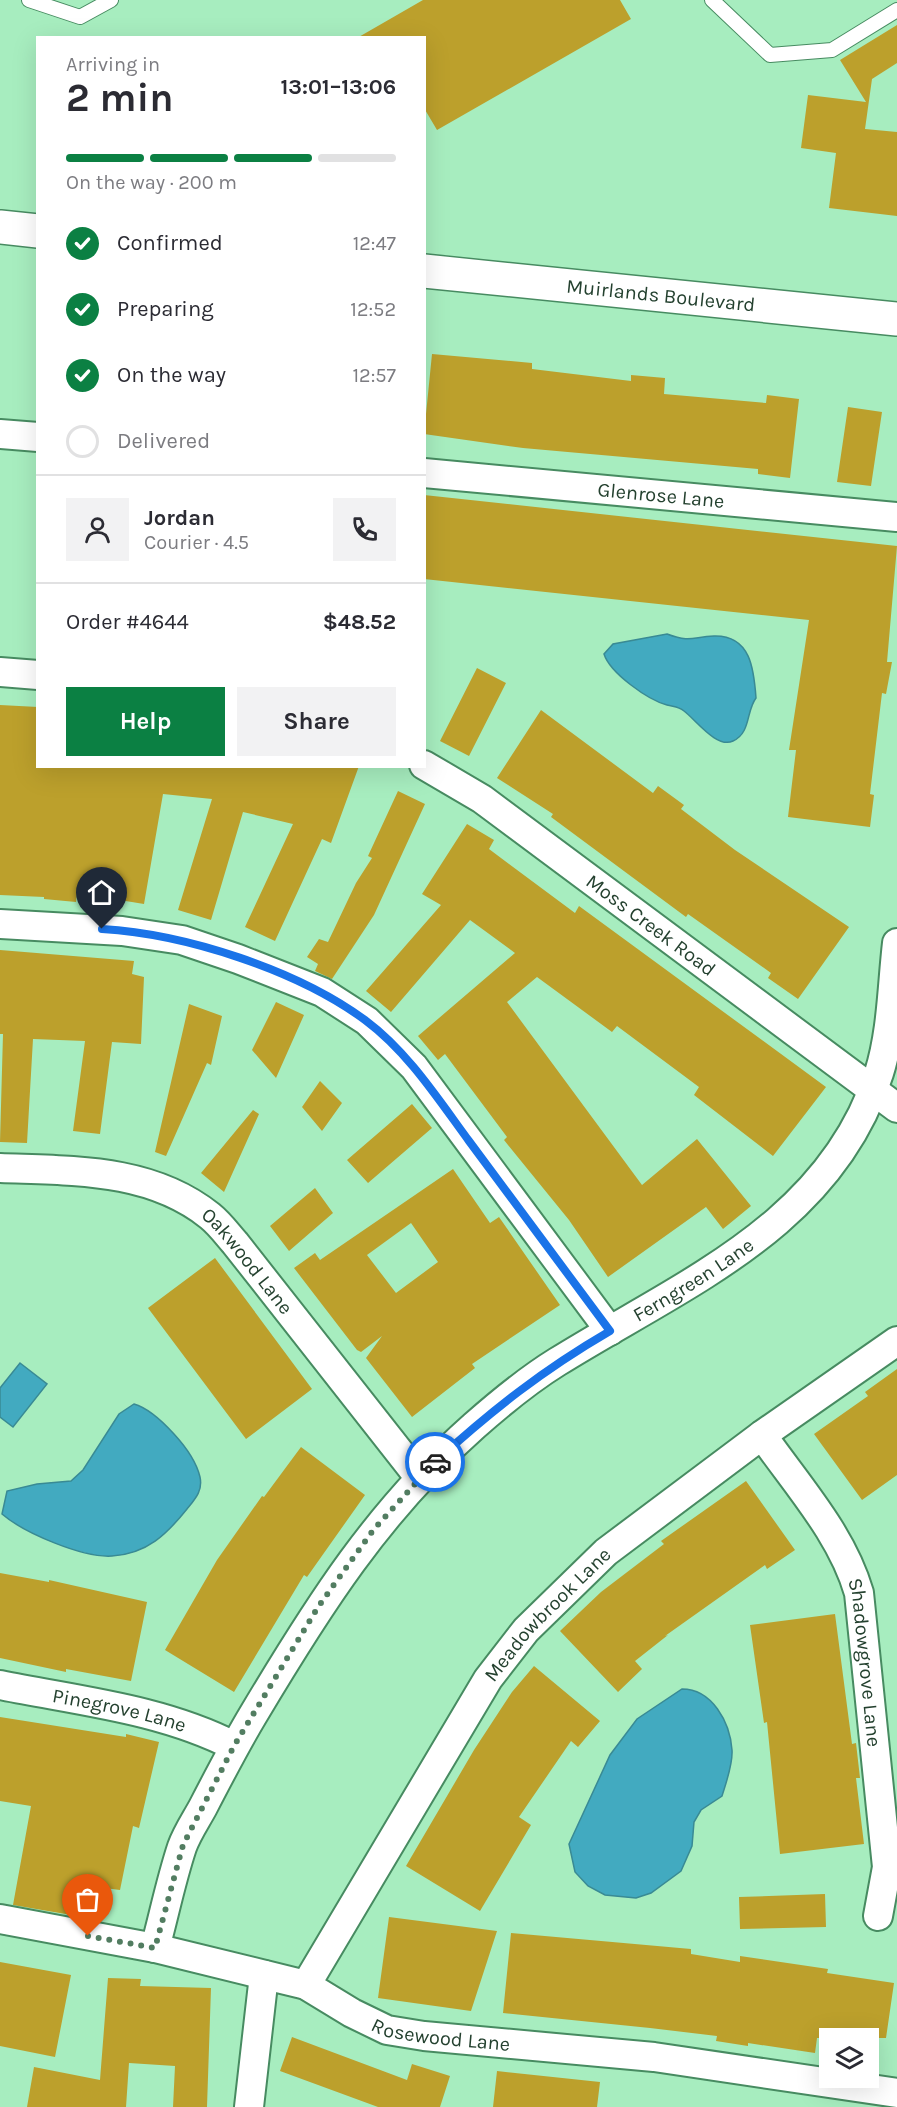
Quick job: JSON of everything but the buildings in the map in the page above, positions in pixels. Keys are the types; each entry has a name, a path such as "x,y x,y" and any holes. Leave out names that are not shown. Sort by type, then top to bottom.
{"main road":[{"path":"0,227 36,231"},
{"name":"Muirlands Boulevard","path":"426,270 897,319"}],"street":[{"path":"0,434 36,437"},
{"name":"Glenrose Lane","path":"426,473 897,517"},
{"path":"0,672 36,675"},
{"name":"Moss Creek Road","path":"426,766 482,799 872,1090"},
{"path":"0,924 122,931 182,940 238,958 322,992 367,1022 414,1067 610,1331"},
{"name":"Ferngreen Lane","path":"155,1948 183,1845 234,1746 318,1607 374,1529 419,1477 513,1394 555,1364 740,1252 807,1196 844,1148 879,1071 887,1031 897,943"},
{"path":"872,1090 897,1108"},
{"name":"Oakwood Lane","path":"0,1168 100,1172 149,1182 211,1217 235,1243 419,1477"},
{"name":"Meadowbrook Lane","path":"306,1985 488,1679 526,1630 606,1552 762,1435 897,1341"},
{"name":"Shadowgrove Lane","path":"762,1435 838,1542 852,1569 859,1593 887,1867 878,1916"},
{"name":"Pinegrove Lane","path":"0,1685 144,1712 202,1730 234,1746"},
{"name":"Rosewood Lane","path":"0,1919 155,1948 306,1985 351,2013 387,2030 424,2036 654,2057 897,2093"},
{"path":"249,2107 264,1975"}],"lane":[{"path":"29,0 80,17 111,0"},
{"path":"712,0 770,55 832,50 897,10"}],"water":[{"path":"667,634 687,639 726,637 736,641 748,656 754,676 756,698 743,733 733,741 720,741 682,709 659,702 640,692 614,669 604,654 613,644"},
{"path":"20,1363 47,1384 13,1427 0,1417 0,1388"},
{"path":"134,1404 150,1412 174,1434 190,1454 200,1477 199,1491 195,1498 164,1534 136,1551 100,1556 54,1543 24,1529 2,1514 7,1491 37,1484 71,1481 83,1470 119,1414"},
{"path":"682,1689 693,1690 710,1701 718,1709 728,1729 732,1755 722,1796 701,1810 694,1822 692,1846 681,1871 651,1893 636,1898 605,1895 588,1886 575,1872 569,1844 610,1755 637,1719"}],"way so far":[{"path":"88,1936 155,1948 183,1845 234,1746 318,1607 374,1529 435,1462"}],"route":[{"path":"102,929 182,940 238,958 322,992 367,1022 414,1067 610,1331 555,1364 513,1394 435,1462"}]}
